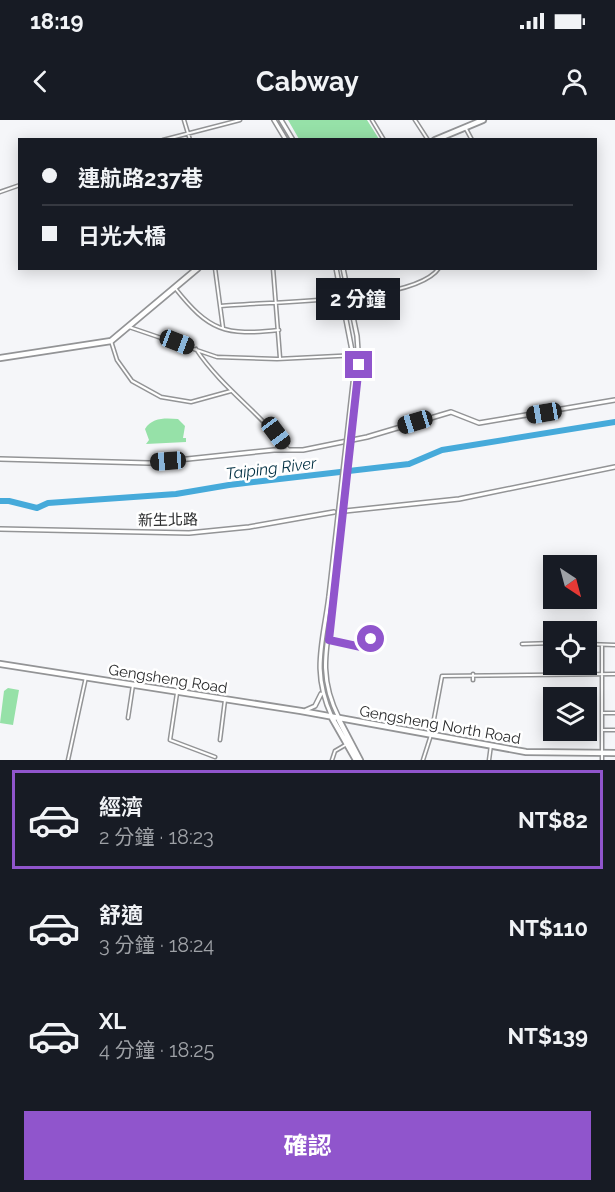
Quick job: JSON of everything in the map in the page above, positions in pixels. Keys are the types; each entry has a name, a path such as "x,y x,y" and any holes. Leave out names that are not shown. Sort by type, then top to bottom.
{"main road":[{"path":"440,138 483,120"},
{"path":"0,358 111,341 196,270"},
{"name":"Gengsheng Road","path":"0,664 301,711 332,718"},
{"path":"332,718 356,760"},
{"name":"Gengsheng North Road","path":"332,718 526,752 615,753"},
{"path":"339,720 360,760"}],"street":[{"path":"184,120 189,138"},
{"path":"171,138 240,120"},
{"path":"274,120 285,138"},
{"path":"281,120 292,138"},
{"path":"372,120 383,138"},
{"path":"416,120 427,138"},
{"path":"465,128 471,138"},
{"path":"0,192 18,186"},
{"path":"215,270 223,328"},
{"path":"273,270 280,358"},
{"path":"336,270 357,366 325,667 328,696 339,720"},
{"path":"332,718 321,692 319,666 360,355 343,270"},
{"path":"221,306 348,298 401,290 436,270"},
{"path":"175,288 197,314 209,324 249,333 279,330"},
{"path":"129,327 225,358 360,355"},
{"path":"111,341 117,360 132,381 161,397 191,402 231,391"},
{"path":"196,349 231,391 276,433 288,449"},
{"path":"0,459 149,462 288,449 303,450 339,443 451,412 479,423 615,400"},
{"path":"345,511 470,497 615,467"},
{"name":"新生北路","path":"0,529 189,533 249,527 334,512"},
{"path":"329,640 370,649 373,631"},
{"path":"522,644 543,644"},
{"path":"597,645 615,645"},
{"path":"602,645 602,760"},
{"path":"319,666 325,667"},
{"path":"473,674 473,680"},
{"path":"423,760 431,735 442,676 473,674 615,675"},
{"path":"68,760 86,678"},
{"path":"128,718 133,685"},
{"path":"301,711 315,706 321,692"},
{"path":"177,693 170,740 215,757"},
{"path":"220,740 225,700"},
{"path":"602,714 615,713"},
{"path":"602,730 615,730"},
{"path":"332,760 335,751 347,744"},
{"path":"489,760 491,745"}],"green space":[{"path":"288,120 367,120 378,138 298,138"},
{"path":"178,419 185,426 183,438 186,438 186,442 146,444 149,440 145,429 151,422"},
{"path":"8,688 19,690 13,725 0,723 4,691"}],"waterway":[{"name":"Taiping River","path":"0,501 37,508 48,503 176,494 229,485 409,464 442,450 615,422"}],"route":[{"path":"359,365 329,640 370,649 371,639"}]}
